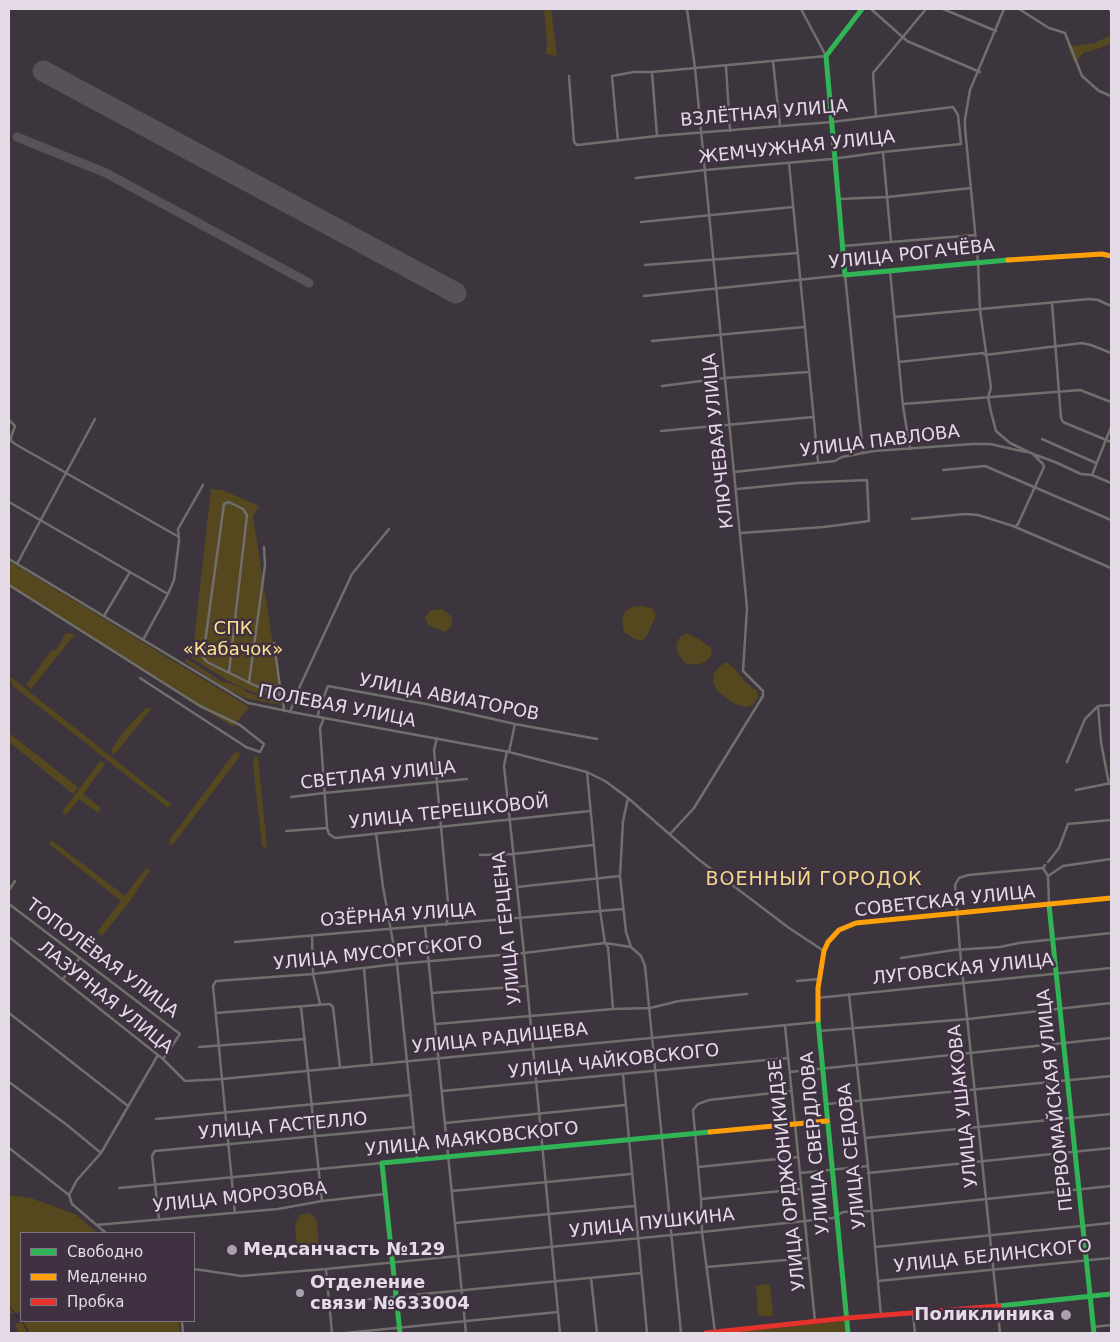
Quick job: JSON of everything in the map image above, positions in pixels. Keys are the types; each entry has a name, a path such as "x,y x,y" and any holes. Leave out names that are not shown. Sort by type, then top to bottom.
{"street":[{"name":"КЛЮЧЕВАЯ УЛИЦА","path":"670,834 694,808 763,696 763,690 743,671 747,608 741,534 695,68 687,9"},
{"path":"801,9 826,56 842,246 863,453"},
{"path":"618,142 612,76 634,72 726,66 826,56 862,9"},
{"path":"871,9 907,41 980,72 981,68"},
{"path":"876,116 873,73 926,9"},
{"path":"943,9 996,31"},
{"path":"1004,9 981,68 970,90 965,119 976,235 980,310 990,388 988,397 996,431 1010,443 1032,454 1044,467 1015,527"},
{"path":"1019,9 1049,28 1065,32 1082,76 1099,90 1111,96"},
{"path":"1110,9 1111,13"},
{"path":"773,62 780,126"},
{"path":"726,66 730,131"},
{"path":"652,72 657,136"},
{"name":"ВЗЛЁТНАЯ УЛИЦА","path":"569,76 574,142 577,145 618,142 657,136 832,122 953,107 958,115 961,144"},
{"name":"ЖЕМЧУЖНАЯ УЛИЦА","path":"636,178 961,144"},
{"path":"883,152 891,241"},
{"path":"789,163 818,462"},
{"path":"838,199 888,198 971,188"},
{"path":"641,222 793,207"},
{"path":"842,246 976,235"},
{"path":"645,265 797,253"},
{"name":"УЛИЦА РОГАЧЁВА","path":"644,296 716,287 978,262 1102,254 1111,256"},
{"path":"890,270 906,431 910,449"},
{"path":"894,317 1089,299 1098,300 1111,306"},
{"path":"1052,303 1061,418 1063,422 1111,442"},
{"path":"652,341 804,326"},
{"path":"899,362 983,353 986,355 1082,344 1091,345 1111,354"},
{"path":"662,386 725,378 808,372"},
{"path":"903,404 1084,390 1111,402"},
{"path":"661,431 813,417"},
{"path":"17,564 95,419"},
{"path":"9,420 15,426 11,441 178,537"},
{"path":"1092,475 1111,427"},
{"path":"1042,439 1096,463"},
{"name":"УЛИЦА ПАВЛОВА","path":"734,472 835,461 842,457 863,453 990,444 1032,454 1081,474 1092,475 1111,483"},
{"path":"943,470 985,466 1111,520"},
{"path":"737,490 798,483 867,480 869,521 741,534"},
{"path":"143,640 174,580 178,529 203,485"},
{"path":"9,502 168,594"},
{"path":"229,672 247,515 243,509 229,502 224,504 203,657 207,662 256,686 274,691 281,696"},
{"path":"912,519 978,515 1015,527 1111,568"},
{"path":"290,712 300,686 352,574 389,529"},
{"path":"249,682 265,565 264,547"},
{"name":"ПОЛЕВАЯ УЛИЦА","path":"9,559 248,703 508,751 587,772 605,781 628,798 698,859 789,928 824,951"},
{"path":"104,616 130,572"},
{"path":"9,585 200,706 240,725 264,744 260,752 246,747 140,678"},
{"path":"274,643 284,711"},
{"name":"УЛИЦА АВИАТОРОВ","path":"318,716 328,686 598,739"},
{"path":"1067,762 1085,719 1098,706 1111,705"},
{"path":"1076,790 1110,784 1101,742 1098,706"},
{"path":"324,718 320,728 327,828"},
{"name":"УЛИЦА ГЕРЦЕНА","path":"515,724 504,766 524,953 560,1333"},
{"path":"438,737 434,750 449,914 446,925"},
{"path":"587,772 600,910 605,943 608,947 613,1008"},
{"name":"СВЕТЛАЯ УЛИЦА","path":"291,798 467,779"},
{"path":"628,798 623,821 620,876 623,909 626,932 631,947 640,956 645,966 681,1333"},
{"name":"УЛИЦА ТЕРЕШКОВОЙ","path":"286,831 327,828 329,834 334,838 590,811"},
{"path":"1048,862 1059,848 1068,824 1111,820"},
{"path":"376,833 397,964 416,1160"},
{"path":"480,855 513,854 593,845"},
{"path":"1048,876 1063,866 1111,859"},
{"name":"УЛИЦА УШАКОВА","path":"1000,1333 954,885 959,878 968,875 1044,867 1048,876"},
{"path":"517,887 620,876"},
{"name":"ПЕРВОМАЙСКАЯ УЛИЦА","path":"1048,876 1049,905 1094,1330"},
{"path":"9,890 15,881"},
{"name":"СОВЕТСКАЯ УЛИЦА","path":"824,951 833,936 839,930 850,925 1111,898"},
{"name":"ТОПОЛЁВАЯ УЛИЦА","path":"9,904 180,1034 163,1059"},
{"name":"ОЗЁРНАЯ УЛИЦА","path":"235,942 623,909"},
{"path":"425,926 466,1333"},
{"path":"901,958 1111,933"},
{"path":"312,935 313,974 320,1004"},
{"name":"ЛАЗУРНАЯ УЛИЦА","path":"9,937 163,1059 184,1081"},
{"name":"УЛИЦА МУСОРГСКОГО","path":"216,1013 213,986 216,981 313,974 605,943 631,947"},
{"name":"УЛИЦА СВЕРДЛОВА","path":"824,951 816,998 848,1333"},
{"path":"62,979 79,959"},
{"path":"364,968 372,1064"},
{"name":"ЛУГОВСКАЯ УЛИЦА","path":"816,998 1111,968"},
{"path":"797,981 819,979"},
{"path":"432,993 526,986"},
{"path":"435,1024 530,1017 613,1008 650,1008 679,1001 747,994"},
{"name":"УЛИЦА СЕДОВА","path":"849,994 868,1166 881,1316"},
{"path":"819,1030 968,1019 1111,1003"},
{"path":"235,1213 229,1145 224,1114 216,1013 330,1004 333,1007 340,1068"},
{"path":"301,1007 317,1169 322,1201"},
{"path":"9,1013 128,1106"},
{"name":"УЛИЦА РАДИЩЕВА","path":"184,1081 408,1062 533,1048 818,1022"},
{"name":"УЛИЦА ОРДЖОНИКИДЗЕ","path":"785,1026 815,1322"},
{"path":"790,1072 1111,1038"},
{"path":"199,1047 304,1039"},
{"path":"69,1194 77,1180 101,1153 158,1055"},
{"name":"УЛИЦА ЧАЙКОВСКОГО","path":"442,1091 788,1058"},
{"path":"623,1074 647,1333"},
{"path":"826,1104 1111,1076"},
{"path":"9,1082 67,1124 101,1153"},
{"path":"715,1332 702,1232 693,1110 703,1101 792,1091"},
{"path":"156,1119 411,1095"},
{"path":"445,1123 625,1105"},
{"path":"865,1138 1111,1114"},
{"name":"УЛИЦА МАЯКОВСКОГО","path":"119,1188 828,1120"},
{"name":"УЛИЦА ГАСТЕЛЛО","path":"155,1184 152,1156 155,1151 414,1127"},
{"path":"9,1148 69,1194 72,1204 105,1232"},
{"path":"868,1172 1111,1148"},
{"path":"698,1167 798,1157"},
{"path":"382,1163 400,1330"},
{"path":"800,1173 868,1166"},
{"path":"452,1191 631,1174"},
{"path":"155,1184 160,1220"},
{"name":"УЛИЦА ПУШКИНА","path":"195,1269 241,1276 326,1269 638,1239 833,1218 843,1212 872,1211 1111,1186"},
{"path":"701,1199 801,1189"},
{"name":"УЛИЦА МОРОЗОВА","path":"96,1225 278,1209 322,1201 386,1194"},
{"path":"455,1223 634,1206"},
{"path":"875,1247 1111,1223"},
{"path":"707,1267 808,1258"},
{"name":"УЛИЦА БЕЛИНСКОГО","path":"878,1280 1111,1258"},
{"path":"326,1269 332,1333"},
{"path":"330,1303 642,1273"},
{"path":"591,1277 597,1333"},
{"path":"706,1333 1111,1294"},
{"path":"345,1333 400,1330 465,1321 558,1312"},
{"path":"913,1313 915,1333"},
{"path":"1094,1330 1111,1325"}],"green space":[{"path":"544,9 551,9 557,56 546,54"},
{"path":"1111,35 1111,43 1083,53 1074,62 1067,44 1074,46 1095,43"},
{"name":"СПК «Кабачок»","path":"211,489 222,490 259,506 253,516 282,696 279,696 281,705 248,699 225,688 184,661 187,659 221,681 243,688 246,692 267,699 275,696 257,694 228,681 192,658"},
{"path":"9,561 249,707 233,727 9,585"},
{"path":"632,607 652,608 656,615 647,636 641,641 624,632 622,620 625,611"},
{"path":"442,609 452,617 452,625 446,632 429,626 425,617 430,611"},
{"path":"66,633 75,634 31,689 26,685 51,651 56,650"},
{"path":"687,633 711,648 712,655 705,662 697,665 685,663 678,654 676,645 680,637"},
{"path":"726,662 736,670 745,682 757,691 758,697 753,705 746,707 735,704 718,692 713,681 714,673"},
{"path":"12,678 171,804 168,808 13,686 10,679"},
{"path":"146,708 151,709 117,752 113,754 111,750 124,731"},
{"path":"9,733 78,787 73,794 9,742"},
{"path":"239,752 240,756 170,846 170,839 234,753"},
{"path":"255,755 258,757 267,848 262,846 253,764"},
{"path":"100,761 105,763 103,767 83,794 101,808 98,813 79,799 66,815 62,812"},
{"path":"51,840 125,896 146,868 150,870 130,901 102,936 97,932 121,901 49,844"},
{"path":"9,1195 31,1198 75,1214 97,1232 20,1232 20,1312 11,1314 9,1309"},
{"path":"309,1213 317,1222 319,1248 315,1256 309,1258 300,1255 297,1250 295,1224 300,1215"},
{"path":"770,1285 773,1314 771,1316 760,1316 758,1314 756,1286"},
{"path":"845,1321 846,1333 724,1333"},
{"path":"22,1322 179,1322 180,1333 19,1333 15,1324"}],"waterway":[{"path":"9,1306 20,1320"},
{"path":"23,1322 29,1333"}],"taxiway":[{"path":"17,137 106,173 309,283"}],"runway":[{"path":"43,71 456,293"}],"traffic: fast":[{"path":"862,9 826,56 845,275 1008,260"},
{"path":"1049,905 1094,1333"},
{"path":"818,1020 848,1333"},
{"path":"400,1333 382,1163 710,1132"},
{"path":"999,1306 1111,1294"}],"traffic: slow":[{"path":"1008,260 1102,254 1111,256"},
{"path":"818,1020 818,988 824,951 828,942 839,930 856,923 1111,898"},
{"path":"710,1132 827,1121"}],"traffic: jam":[{"path":"706,1333 847,1318 999,1306"}],"place":[{"name":"Медсанчасть №129","path":"232,1250"},
{"name":"Отделение связи №633004","path":"300,1293"},
{"name":"Поликлиника","path":"1066,1315"}],"district":[{"name":"ВОЕННЫЙ ГОРОДОК","path":"814,880"}]}
